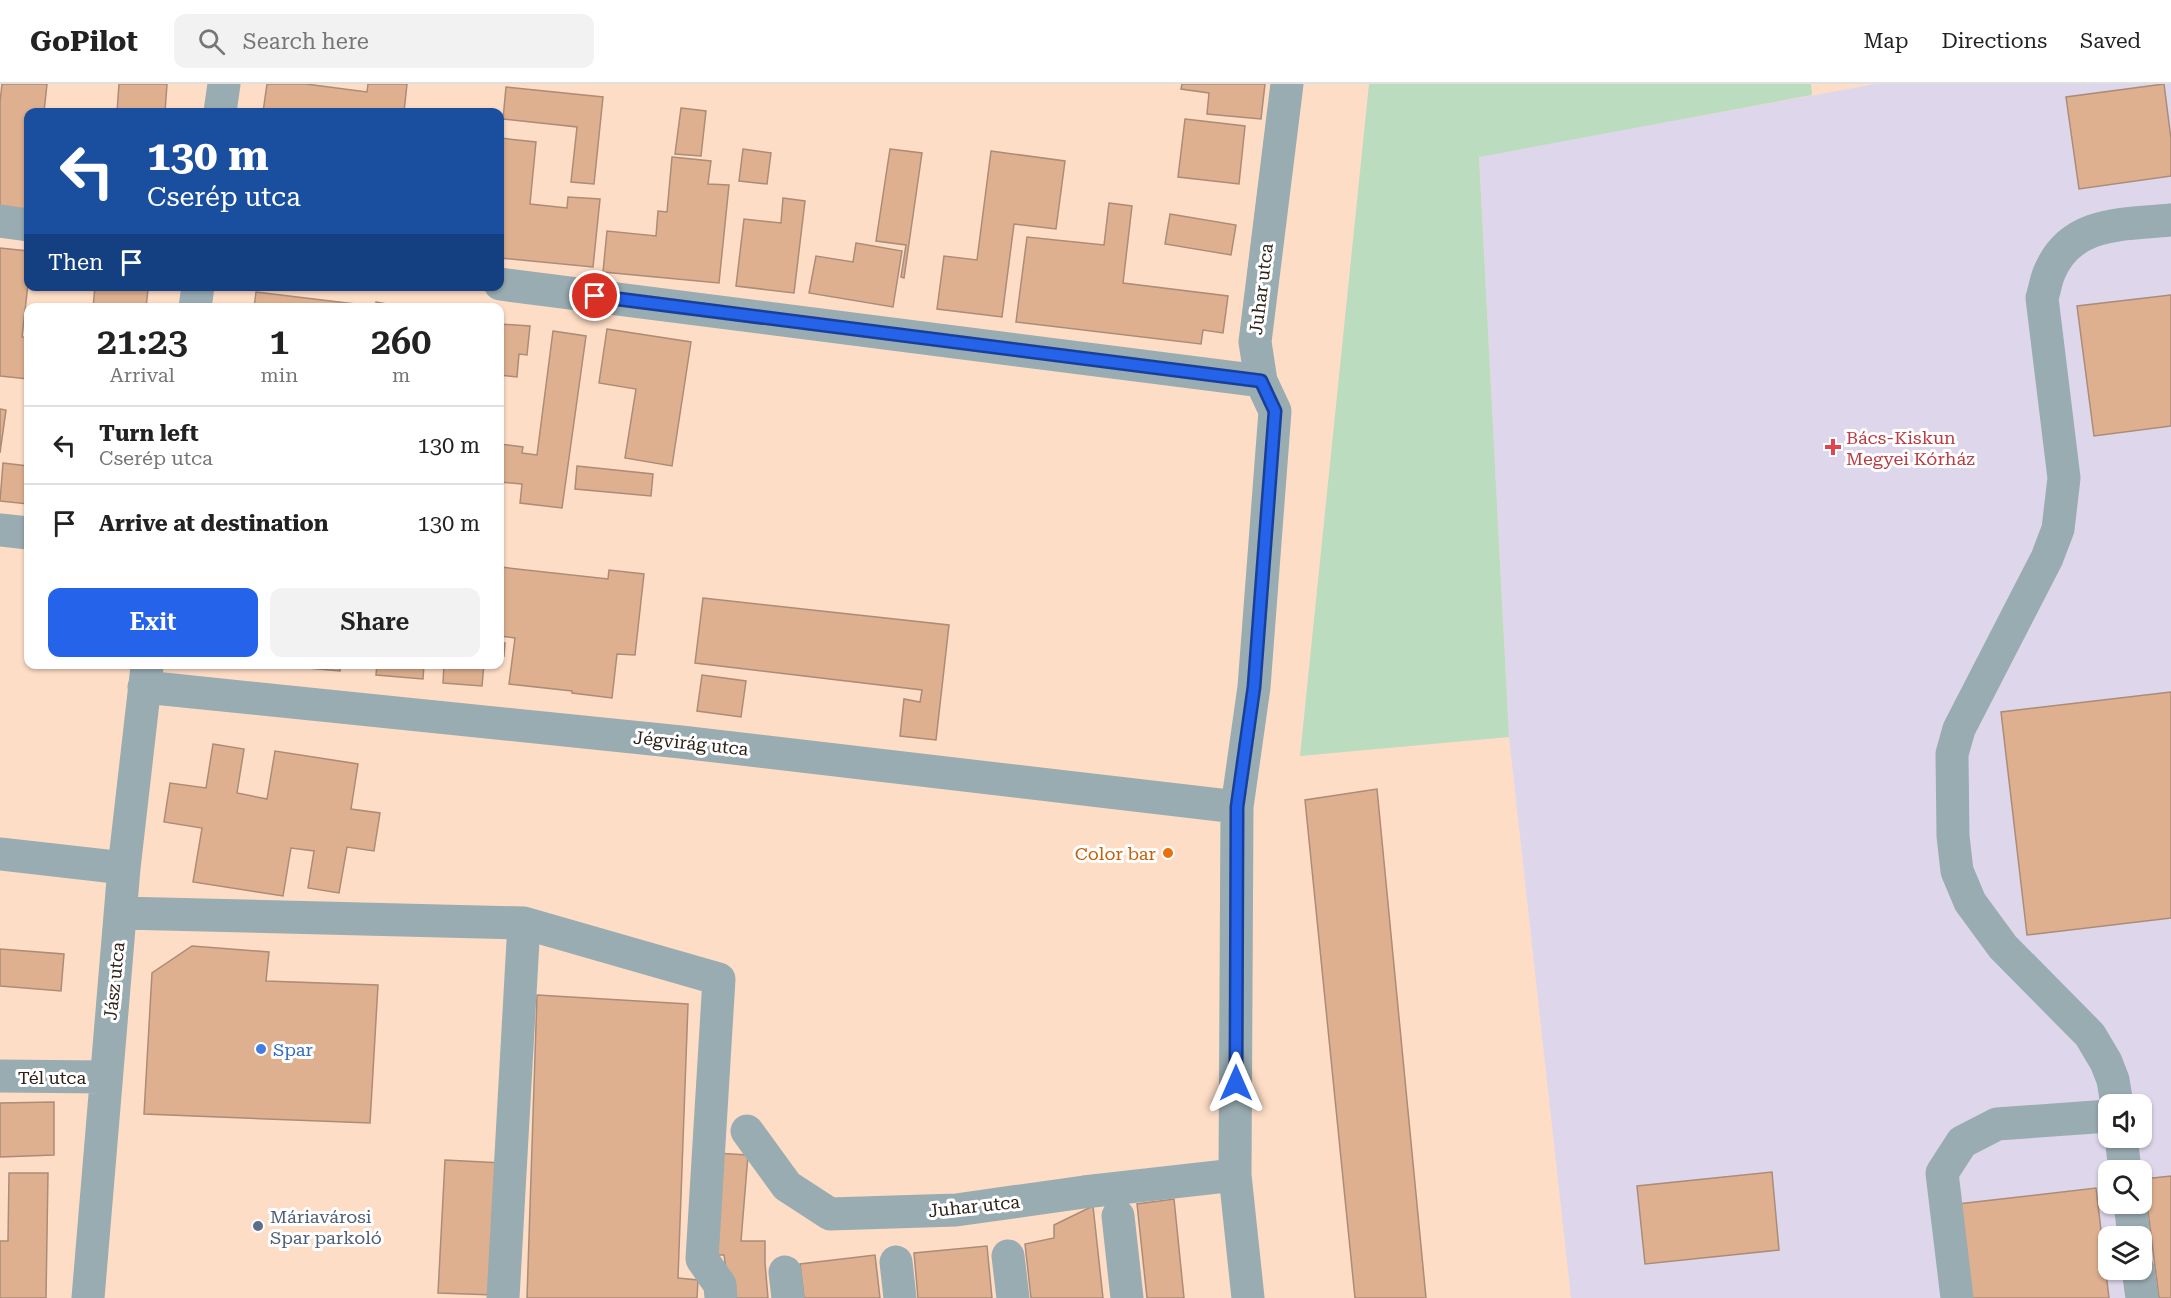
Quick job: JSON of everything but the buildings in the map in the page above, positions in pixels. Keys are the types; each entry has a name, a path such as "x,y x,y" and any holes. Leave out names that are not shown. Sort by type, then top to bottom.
{"street":[{"path":"221,108 224,84"},
{"name":"Juhar utca","path":"1248,1298 1235,1174 1237,807 1254,687 1275,411 1261,381 1255,342 1287,84"},
{"path":"2115,1094 2113,1080 2106,1062 2090,1035 2003,947 1970,902 1957,871 1953,836 1952,754 1959,729 2047,558 2058,528 2064,478 2042,298 2050,270 2064,250 2082,234 2101,227 2171,220"},
{"path":"0,221 24,224"},
{"path":"504,285 1261,381"},
{"path":"0,530 24,533"},
{"name":"Jégvirág utca","path":"146,676 1237,807"},
{"name":"Jász utca","path":"88,1298 124,868 146,676"},
{"path":"0,854 124,868"},
{"path":"121,913 524,923 719,979 702,1259 720,1285 721,1298"},
{"path":"503,1298 524,923"},
{"name":"Tél utca","path":"0,1076 105,1077"},
{"path":"1957,1298 1942,1173 1962,1142 1997,1124 2098,1117"},
{"name":"Juhar utca","path":"747,1131 788,1186 830,1214 956,1210 1235,1174"},
{"path":"1118,1216 1127,1298"},
{"path":"1008,1256 1013,1298"},
{"path":"896,1262 900,1298"},
{"path":"2140,1280 2142,1298"}],"shaded area":[{"name":"Bács-Kiskun Megyei Kórház","path":"1875,84 2171,84 2171,1298 1571,1298 1509,737 1479,156"}],"green space":[{"path":"1369,84 1811,84 1812,95 1479,157 1509,737 1300,756"}],"place":[{"name":"Bács-Kiskun Megyei Kórház","path":"1833,447"},
{"name":"Color bar","path":"1168,853"},
{"name":"Spar","path":"261,1049"},
{"name":"Máriavárosi Spar parkoló","path":"258,1226"}],"route":[{"path":"595,296 1261,381 1275,411 1254,687 1237,807 1236,1083"}]}
